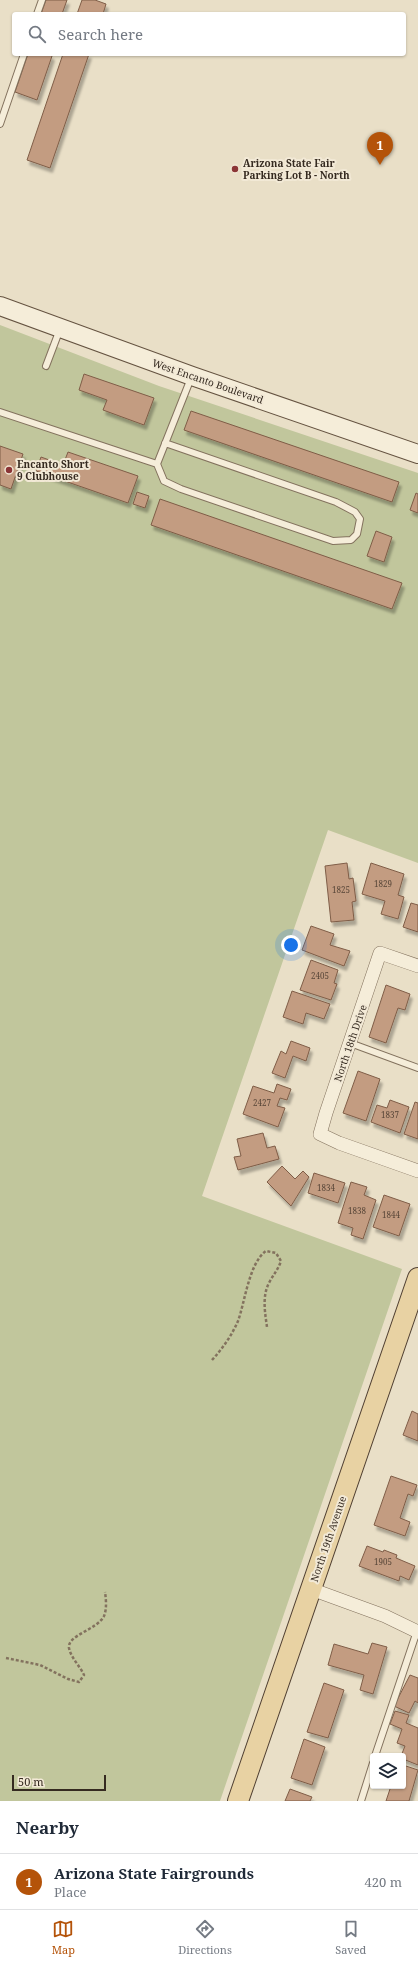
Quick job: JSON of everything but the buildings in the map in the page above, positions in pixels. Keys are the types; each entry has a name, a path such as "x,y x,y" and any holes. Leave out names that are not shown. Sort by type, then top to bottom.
{"main road":[{"name":"North 19th Avenue","path":"238,1801 418,1278"}],"street":[{"name":"West Encanto Boulevard","path":"0,306 192,376 418,454"},
{"name":"North 18th Drive","path":"418,966 380,953 320,1134 339,1143 418,1171"},
{"path":"311,1589 385,1616 418,1630"}],"lane":[{"path":"38,12 42,0"},
{"path":"0,124 23,56"},
{"path":"46,366 60,328"},
{"path":"165,443 336,502 355,512 360,519 357,534 351,540 333,541 181,489 164,481 157,464 165,443 192,376"},
{"path":"0,412 157,464"},
{"path":"350,1043 418,1068"},
{"path":"376,1753 418,1630"},
{"path":"360,1801 370,1772"}],"path":[{"path":"212,1360 224,1345 234,1328 257,1260 266,1251 276,1252 281,1261 279,1267 268,1284 264,1302 268,1327"},
{"path":"6,1658 40,1665 68,1679 79,1682 84,1675 72,1655 69,1646 70,1642 72,1638 93,1628 104,1616 106,1604 105,1592"}],"green space":[{"path":"0,325 159,386 418,473 418,863 328,830 202,1196 402,1269 220,1801 0,1801"}],"place":[{"name":"Arizona State Fairgrounds","path":"380,165"},
{"name":"Arizona State Fair Parking Lot B - North","path":"235,169"},
{"name":"Encanto Short 9 Clubhouse","path":"9,470"}]}
